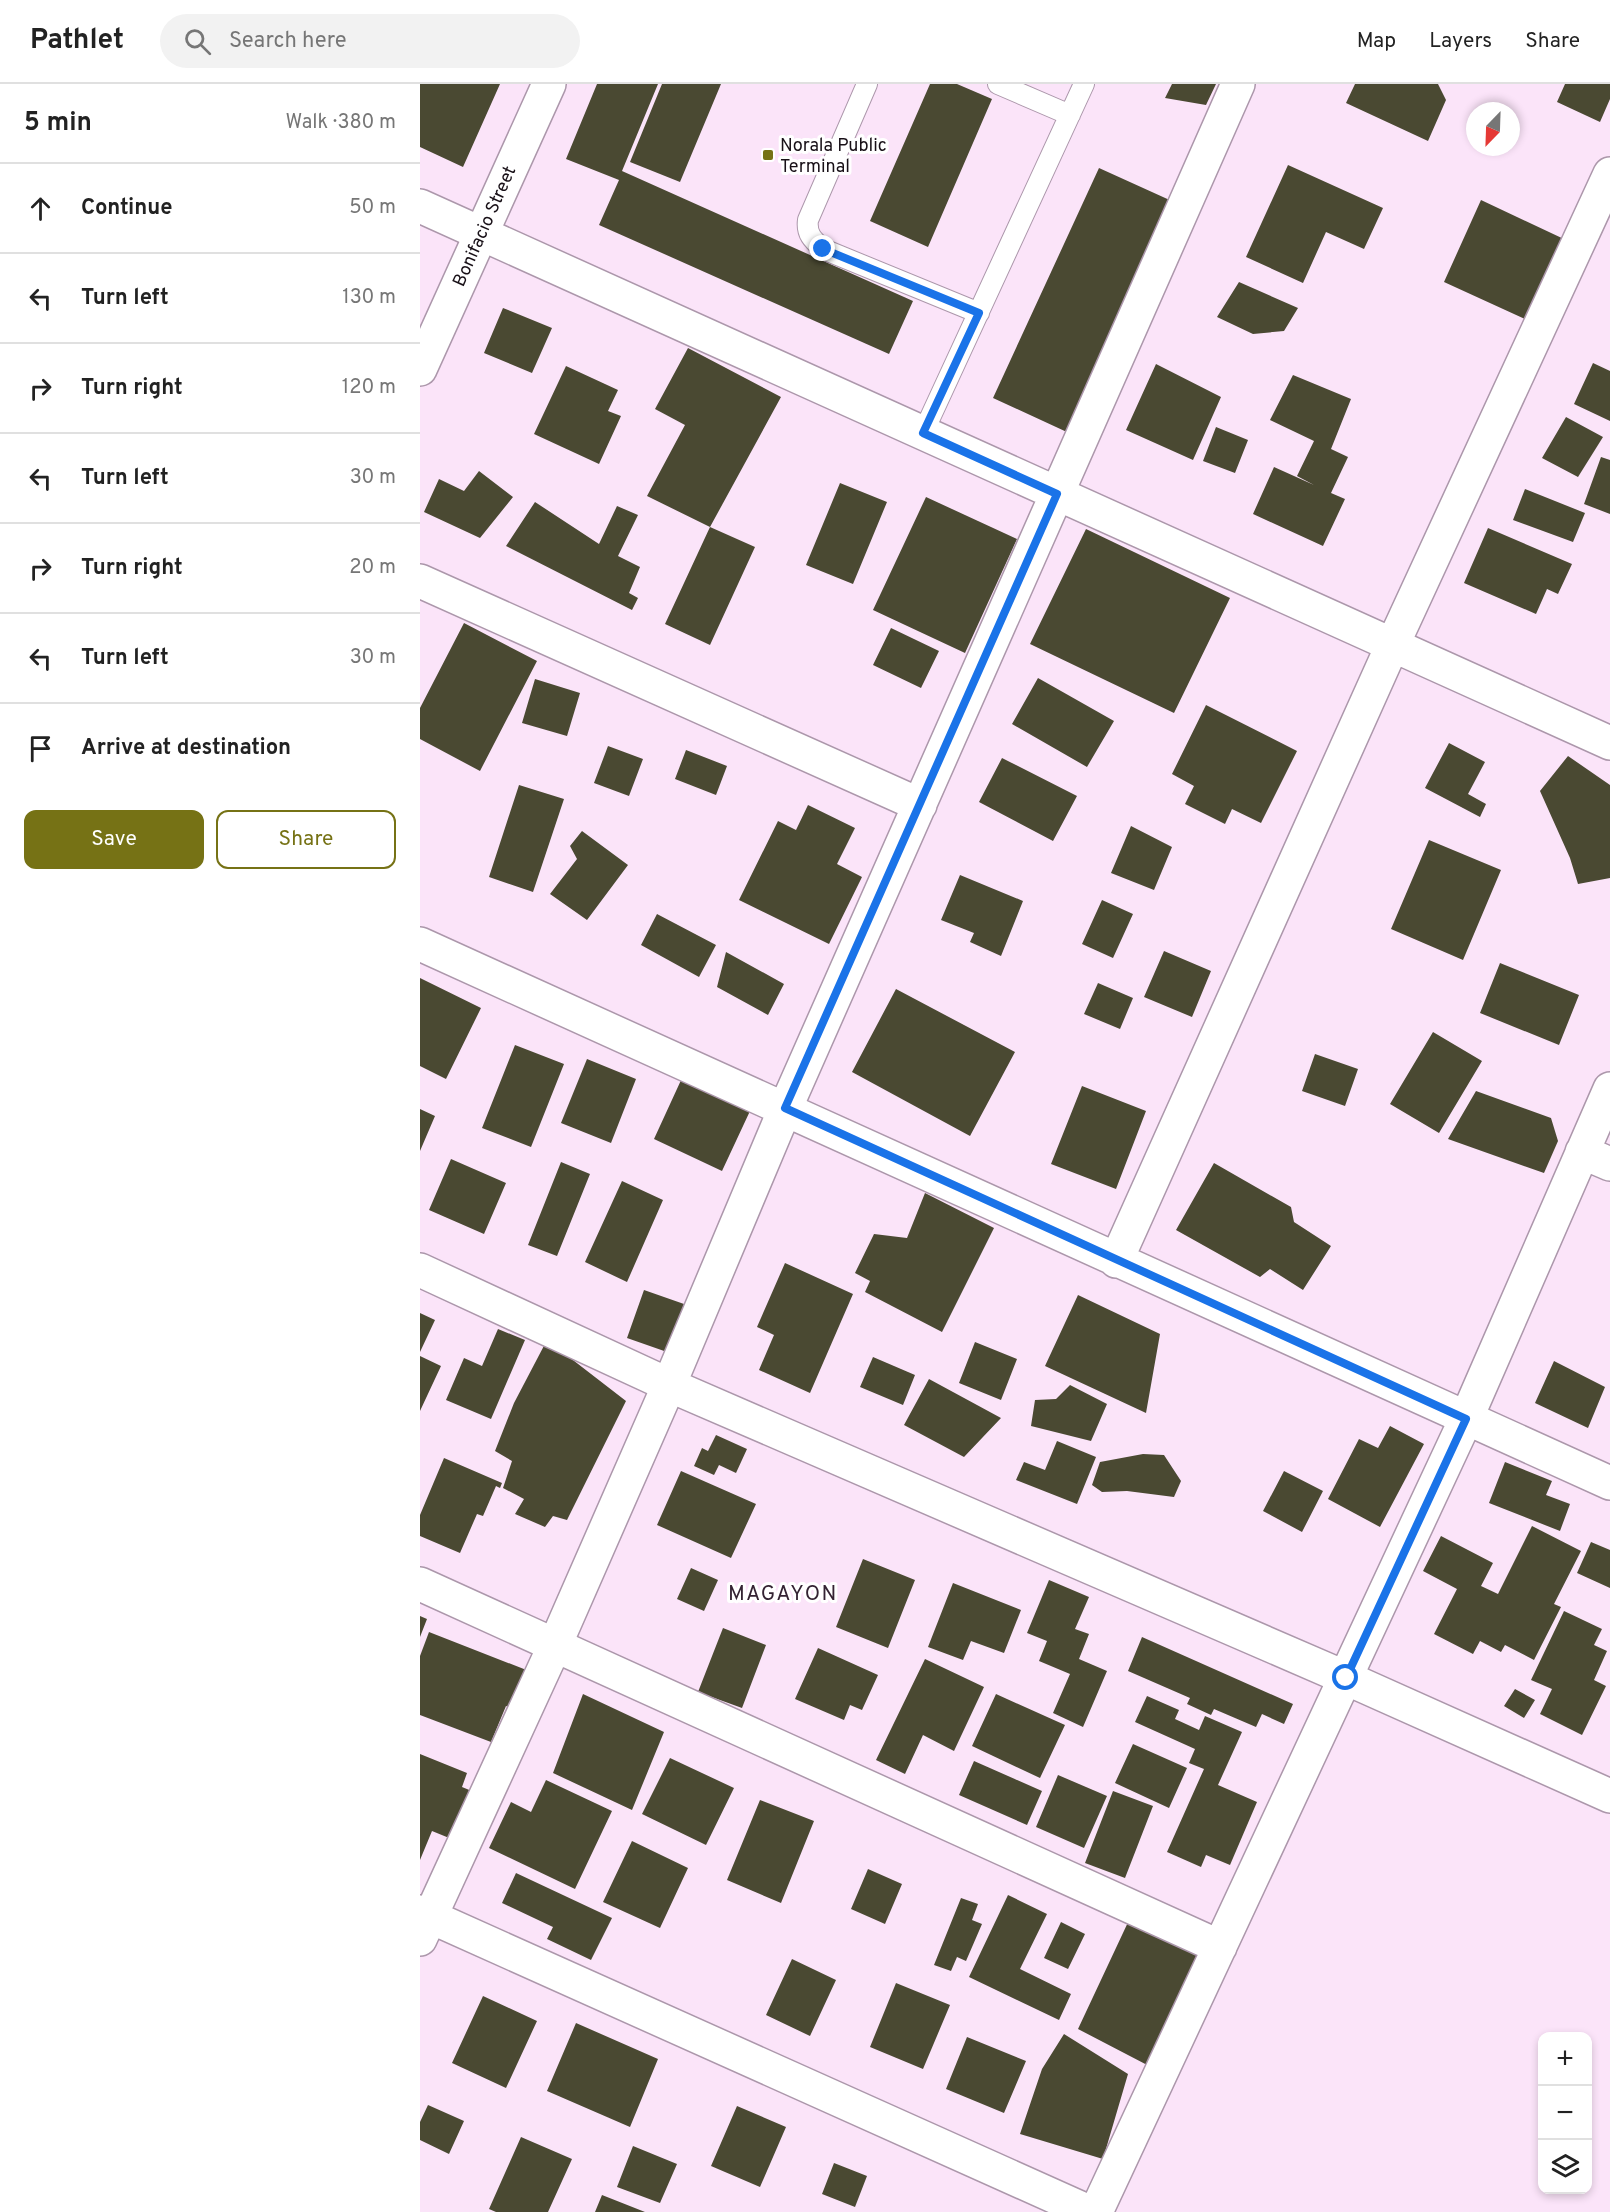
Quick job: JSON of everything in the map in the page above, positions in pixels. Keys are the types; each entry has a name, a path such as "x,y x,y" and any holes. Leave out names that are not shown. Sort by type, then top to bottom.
{"street":[{"name":"Bonifacio Street","path":"420,369 549,84"},
{"path":"1089,2212 423,1922 555,1645 669,1385 785,1108 1238,84"},
{"path":"1116,1261 1393,644 1610,174"},
{"path":"420,206 1610,742"},
{"path":"420,580 920,805"},
{"path":"420,944 1610,1483"},
{"path":"1096,2212 1466,1419 1596,1158 1610,1089"},
{"path":"420,1270 669,1385 1346,1678 1610,1796"},
{"path":"420,1584 1220,1947"}],"lane":[{"path":"867,84 808,220 807,229 811,239 823,249 979,313"},
{"path":"998,84 1070,114"},
{"path":"923,433 1084,84"}],"building":[{"path":"420,84 500,84 463,167 420,147"},
{"path":"597,84 658,84 622,171 913,301 889,354 599,225 619,180 566,159"},
{"path":"662,84 721,84 680,182 630,162"},
{"path":"930,84 957,84 992,99 928,247 870,221"},
{"path":"1172,84 1216,84 1206,105 1165,98"},
{"path":"1355,84 1438,84 1446,100 1428,141 1346,103"},
{"path":"1565,84 1610,84 1610,99 1600,122 1557,102"},
{"path":"1288,165 1383,208 1364,249 1326,232 1303,283 1246,257"},
{"path":"1099,168 1174,202 1069,433 993,398"},
{"path":"1481,200 1566,240 1529,321 1444,282"},
{"path":"1239,282 1298,308 1284,331 1253,334 1217,317"},
{"path":"503,308 552,328 532,373 484,353"},
{"path":"688,348 781,397 710,527 647,496 685,425 655,409"},
{"path":"1593,363 1610,371 1610,421 1574,404"},
{"path":"1156,364 1221,397 1193,460 1126,430"},
{"path":"566,366 618,390 608,411 621,416 599,464 534,434"},
{"path":"1293,375 1351,399 1331,449 1348,457 1331,493 1345,499 1323,546 1253,514 1274,467 1314,485 1297,476 1314,441 1270,420"},
{"path":"1566,417 1603,437 1578,477 1542,458"},
{"path":"1216,427 1248,440 1235,473 1203,461"},
{"path":"1601,457 1610,460 1610,514 1584,504"},
{"path":"479,471 513,497 480,538 424,512 439,479 464,491"},
{"path":"840,483 887,502 853,584 806,565"},
{"path":"1525,489 1585,513 1573,542 1513,520"},
{"path":"926,497 1017,539 965,653 873,610"},
{"path":"535,502 599,544 617,506 638,515 618,556 640,567 629,593 638,598 632,610 506,546"},
{"path":"710,527 755,547 710,645 665,624"},
{"path":"1488,528 1572,564 1558,594 1547,589 1536,614 1464,583"},
{"path":"1086,529 1230,598 1174,713 1030,644"},
{"path":"464,623 537,661 480,771 420,739 420,708"},
{"path":"891,628 939,651 921,688 873,665"},
{"path":"1038,678 1114,721 1087,767 1012,724"},
{"path":"535,679 580,693 567,736 522,723"},
{"path":"1206,705 1297,751 1261,823 1232,809 1225,824 1185,804 1194,786 1172,774"},
{"path":"1449,743 1485,762 1468,794 1486,804 1480,817 1425,788"},
{"path":"608,746 643,759 629,796 594,783"},
{"path":"686,750 727,766 716,795 675,779"},
{"path":"1568,756 1610,785 1610,878 1578,884 1570,858 1540,791"},
{"path":"1002,758 1077,796 1053,841 979,802"},
{"path":"519,785 564,799 533,892 489,877"},
{"path":"808,805 855,828 837,864 862,877 829,944 739,900 778,821 796,830"},
{"path":"1131,826 1172,847 1154,890 1111,873"},
{"path":"582,831 628,865 587,920 550,894 577,859 570,846"},
{"path":"1429,840 1501,870 1463,960 1391,929"},
{"path":"960,875 1023,901 1001,956 970,942 974,933 941,920"},
{"path":"1102,900 1133,914 1113,958 1082,944"},
{"path":"657,914 716,945 699,977 641,945"},
{"path":"1164,951 1211,971 1192,1017 1144,997"},
{"path":"726,952 784,984 768,1015 717,987"},
{"path":"1500,963 1579,995 1559,1045 1480,1013"},
{"path":"420,978 481,1008 446,1079 420,1066"},
{"path":"1098,983 1133,998 1120,1029 1084,1014"},
{"path":"896,989 1015,1052 970,1136 852,1072"},
{"path":"1433,1032 1482,1061 1439,1133 1390,1104"},
{"path":"515,1045 564,1064 531,1147 482,1128"},
{"path":"1315,1054 1358,1069 1345,1106 1302,1091"},
{"path":"587,1059 636,1079 611,1143 561,1123"},
{"path":"682,1078 750,1111 722,1171 654,1139"},
{"path":"1082,1086 1146,1111 1116,1189 1051,1164"},
{"path":"1476,1091 1551,1118 1558,1141 1544,1173 1448,1139"},
{"path":"420,1109 435,1116 420,1151"},
{"path":"451,1159 506,1183 484,1234 429,1210"},
{"path":"561,1162 590,1174 557,1256 528,1245"},
{"path":"1214,1163 1291,1207 1294,1222 1331,1246 1303,1290 1270,1269 1260,1277 1176,1230"},
{"path":"622,1181 663,1200 627,1282 585,1262"},
{"path":"925,1193 994,1228 942,1332 865,1292 870,1281 855,1273 874,1234 907,1238"},
{"path":"785,1263 853,1294 810,1393 759,1370 774,1335 757,1327"},
{"path":"644,1290 684,1304 667,1352 627,1338"},
{"path":"1078,1295 1160,1334 1146,1413 1045,1366"},
{"path":"420,1313 435,1320 420,1352"},
{"path":"498,1329 525,1340 491,1419 446,1400 464,1358 482,1366"},
{"path":"547,1340 626,1401 567,1520 553,1516 545,1527 515,1514 524,1499 503,1488 512,1461 495,1451 514,1403"},
{"path":"975,1342 1017,1359 1001,1400 959,1383"},
{"path":"420,1356 441,1366 420,1411"},
{"path":"873,1357 915,1375 903,1405 860,1387"},
{"path":"1554,1361 1605,1387 1588,1428 1535,1403"},
{"path":"929,1379 1001,1418 964,1457 904,1425"},
{"path":"1070,1385 1107,1404 1091,1441 1031,1426 1035,1400 1056,1399"},
{"path":"1390,1426 1424,1444 1380,1527 1328,1499 1359,1439 1378,1448"},
{"path":"716,1435 747,1449 736,1473 719,1465 714,1475 694,1466 702,1448 708,1451"},
{"path":"1057,1441 1096,1457 1077,1504 1016,1480 1024,1462 1045,1470"},
{"path":"1143,1454 1164,1455 1181,1481 1174,1497 1127,1491 1102,1492 1092,1485 1100,1462"},
{"path":"444,1458 502,1483 500,1488 496,1486 483,1516 477,1514 460,1553 420,1536 420,1515"},
{"path":"1505,1462 1552,1481 1546,1495 1570,1504 1560,1531 1489,1503"},
{"path":"681,1471 756,1504 731,1558 657,1525"},
{"path":"1284,1471 1323,1491 1302,1532 1263,1511"},
{"path":"1532,1526 1581,1551 1554,1604 1561,1607 1534,1660 1505,1645 1501,1652 1480,1641 1473,1654 1434,1634 1457,1589 1423,1571 1441,1536 1493,1563 1481,1586 1498,1594"},
{"path":"1591,1542 1610,1550 1610,1588 1577,1573"},
{"path":"863,1559 915,1580 888,1648 836,1627"},
{"path":"691,1568 718,1580 704,1611 677,1599"},
{"path":"1049,1580 1089,1597 1075,1629 1089,1634 1079,1659 1107,1671 1083,1727 1053,1713 1070,1674 1039,1661 1047,1641 1027,1633"},
{"path":"953,1583 1021,1610 1004,1653 971,1641 963,1660 928,1647"},
{"path":"1564,1611 1602,1629 1594,1645 1607,1651 1594,1680 1606,1686 1582,1735 1540,1714 1552,1689 1531,1680"},
{"path":"420,1616 427,1619 420,1637"},
{"path":"723,1628 766,1645 742,1708 698,1692"},
{"path":"429,1632 534,1673 519,1711 506,1706 491,1742 420,1715 420,1656"},
{"path":"1142,1637 1293,1704 1284,1724 1262,1714 1256,1727 1214,1709 1211,1715 1187,1704 1190,1698 1128,1671"},
{"path":"818,1648 878,1675 862,1710 850,1705 844,1720 795,1699"},
{"path":"925,1659 984,1687 954,1751 923,1735 905,1774 876,1760"},
{"path":"1515,1689 1535,1700 1524,1718 1504,1706"},
{"path":"583,1694 664,1732 632,1810 553,1773"},
{"path":"996,1694 1065,1725 1040,1778 972,1746"},
{"path":"1147,1696 1179,1710 1175,1719 1199,1730 1205,1716 1242,1732 1218,1785 1257,1802 1230,1865 1206,1855 1201,1867 1167,1852 1204,1769 1189,1763 1195,1749 1135,1722"},
{"path":"1133,1744 1187,1768 1169,1808 1115,1783"},
{"path":"420,1754 467,1773 462,1787 479,1794 459,1842 432,1831 420,1860"},
{"path":"670,1758 734,1788 706,1845 642,1814"},
{"path":"974,1761 1042,1791 1027,1825 959,1795"},
{"path":"1058,1775 1107,1796 1084,1848 1036,1827"},
{"path":"546,1780 612,1811 575,1889 489,1848 511,1802 531,1812"},
{"path":"1113,1791 1153,1806 1125,1878 1085,1863"},
{"path":"760,1800 814,1821 781,1903 727,1880"},
{"path":"632,1841 688,1868 660,1928 603,1902"},
{"path":"868,1869 902,1884 885,1924 851,1909"},
{"path":"516,1873 612,1918 591,1960 547,1939 553,1927 502,1903"},
{"path":"1008,1895 1047,1914 1020,1969 1071,1994 1059,2020 969,1977"},
{"path":"961,1898 978,1904 972,1920 982,1924 966,1961 957,1957 951,1971 934,1965"},
{"path":"1130,1918 1204,1945 1151,2067 1078,2029"},
{"path":"1061,1922 1085,1934 1068,1969 1044,1958"},
{"path":"792,1959 836,1980 810,2036 766,2015"},
{"path":"896,1983 950,2005 923,2069 870,2047"},
{"path":"483,1996 537,2021 506,2088 452,2063"},
{"path":"576,2023 658,2059 630,2127 547,2091"},
{"path":"1064,2034 1128,2074 1103,2159 1020,2134 1042,2069"},
{"path":"967,2037 1026,2061 1004,2113 946,2089"},
{"path":"428,2105 464,2121 449,2154 420,2140 420,2122"},
{"path":"737,2106 786,2127 760,2187 711,2166"},
{"path":"521,2137 572,2159 548,2212 496,2212 489,2209"},
{"path":"633,2146 677,2164 660,2203 617,2187"},
{"path":"834,2163 867,2176 855,2207 822,2194"},
{"path":"602,2195 645,2212 595,2212"}],"place":[{"name":"Norala Public Terminal","path":"768,155"}],"district":[{"name":"MAGAYON","path":"783,1593"}],"route":[{"path":"823,249 979,313 923,433 1057,494 785,1108 1466,1419 1346,1678"}]}
